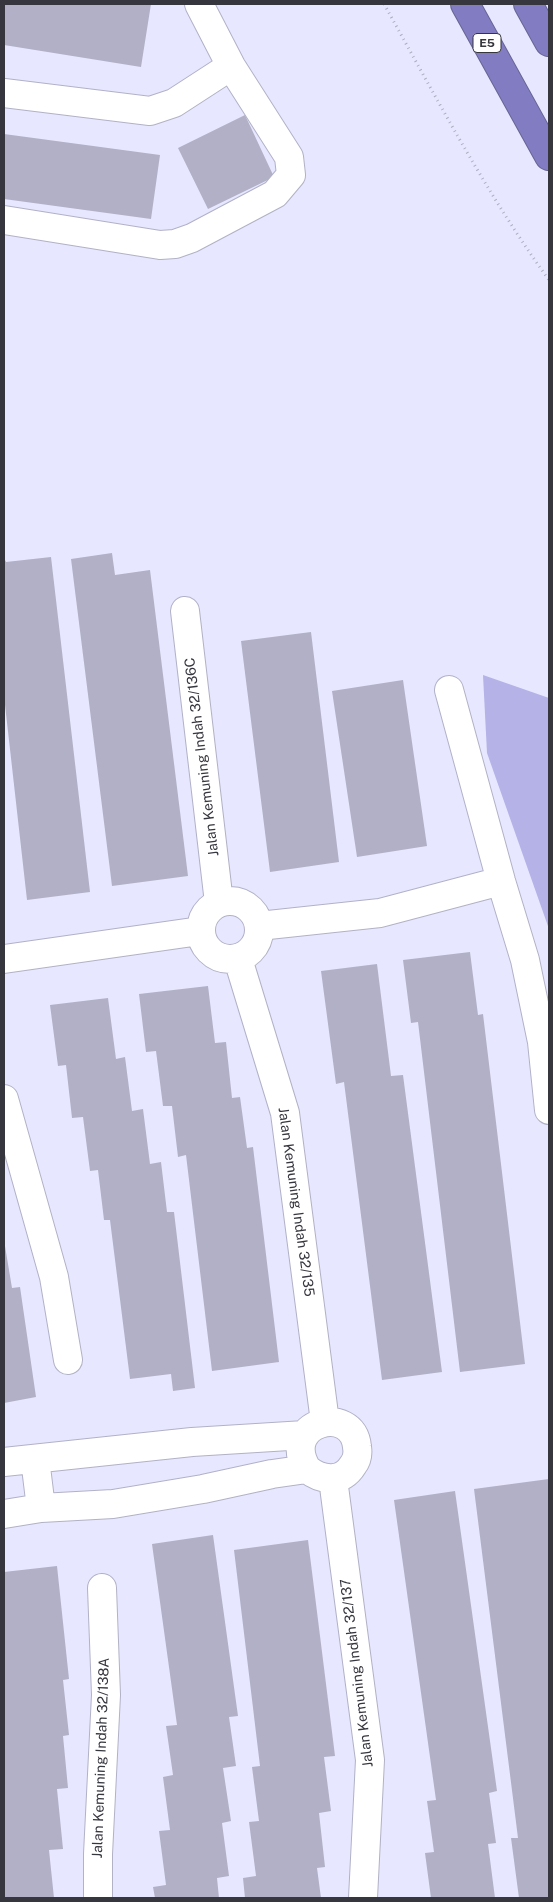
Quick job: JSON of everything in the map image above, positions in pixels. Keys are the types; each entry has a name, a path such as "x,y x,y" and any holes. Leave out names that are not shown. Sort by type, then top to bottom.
{"highway":[{"name":"E5","path":"465,4 549,156"},
{"path":"528,4 549,42"}],"street":[{"path":"4,220 160,245 175,244 192,238 275,194 291,175 289,156 231,66 199,4"},
{"path":"4,93 150,111 174,103 231,66"},
{"name":"Jalan Kemuning Indah 32/136C","path":"185,611 219,903"},
{"path":"449,690 501,881 525,960 542,1042 549,1110"},
{"path":"258,926 380,912 501,881"},
{"path":"236,902 245,905 256,917 258,926 256,943 245,955 238,959 220,958 212,954 202,940 201,922 206,914 219,903 236,902"},
{"path":"4,959 200,931"},
{"name":"Jalan Kemuning Indah 32/135","path":"238,959 285,1113 315,1428"},
{"path":"4,1099 54,1277 68,1360"},
{"path":"4,1462 315,1428 335,1422 344,1426 352,1433 358,1451 356,1461 342,1476 324,1479 315,1475 302,1461 301,1443 315,1428"},
{"path":"35,1459 41,1508"},
{"path":"4,1514 41,1508 112,1504 308,1469"},
{"name":"Jalan Kemuning Indah 32/137","path":"333,1479 370,1760 363,1898"},
{"name":"Jalan Kemuning Indah 32/138A","path":"98,1898 98,1854 106,1695 102,1588"}],"path":[{"path":"384,4 475,167 530,254 549,280"}],"shaded area":[{"path":"483,675 549,698 549,929 487,753"}],"building":[{"path":"4,4 151,4 141,67 4,45"},
{"path":"245,115 274,177 208,209 178,148"},
{"path":"4,134 160,155 151,219 4,199"},
{"path":"112,553 115,575 150,570 188,876 112,886 71,559"},
{"path":"51,557 90,892 27,900 4,696 4,558 6,562"},
{"path":"311,632 339,862 270,872 241,641"},
{"path":"403,680 427,846 357,857 332,691"},
{"path":"470,952 478,1015 483,1014 525,1364 460,1372 418,1022 411,1023 403,960"},
{"path":"377,964 391,1076 403,1075 442,1372 382,1380 344,1082 336,1084 321,971"},
{"path":"208,986 215,1043 226,1042 232,1098 240,1097 247,1148 253,1147 279,1362 212,1371 186,1155 178,1157 172,1106 163,1106 156,1051 146,1052 139,994"},
{"path":"108,998 116,1059 125,1057 132,1111 143,1109 150,1164 161,1162 167,1212 174,1212 195,1388 173,1391 171,1374 130,1379 110,1220 104,1220 98,1170 90,1171 83,1117 72,1118 66,1065 58,1066 50,1005"},
{"path":"4,1240 12,1288 20,1287 36,1397 4,1403"},
{"path":"549,1479 549,1897 519,1898 511,1838 518,1838 474,1489"},
{"path":"455,1491 497,1791 489,1793 496,1843 488,1844 495,1898 431,1898 425,1853 434,1852 427,1801 436,1800 394,1500"},
{"path":"213,1535 238,1716 229,1717 236,1766 223,1768 231,1821 222,1823 229,1876 217,1878 219,1898 155,1898 153,1887 166,1885 159,1831 170,1830 163,1777 173,1775 166,1726 177,1725 152,1544"},
{"path":"308,1540 335,1756 324,1757 331,1811 319,1813 325,1867 317,1868 321,1898 245,1898 243,1878 256,1876 249,1822 259,1821 252,1767 260,1766 234,1550"},
{"path":"57,1566 69,1679 63,1680 69,1735 63,1736 68,1788 57,1789 63,1849 49,1850 54,1898 4,1898 4,1572"}]}
